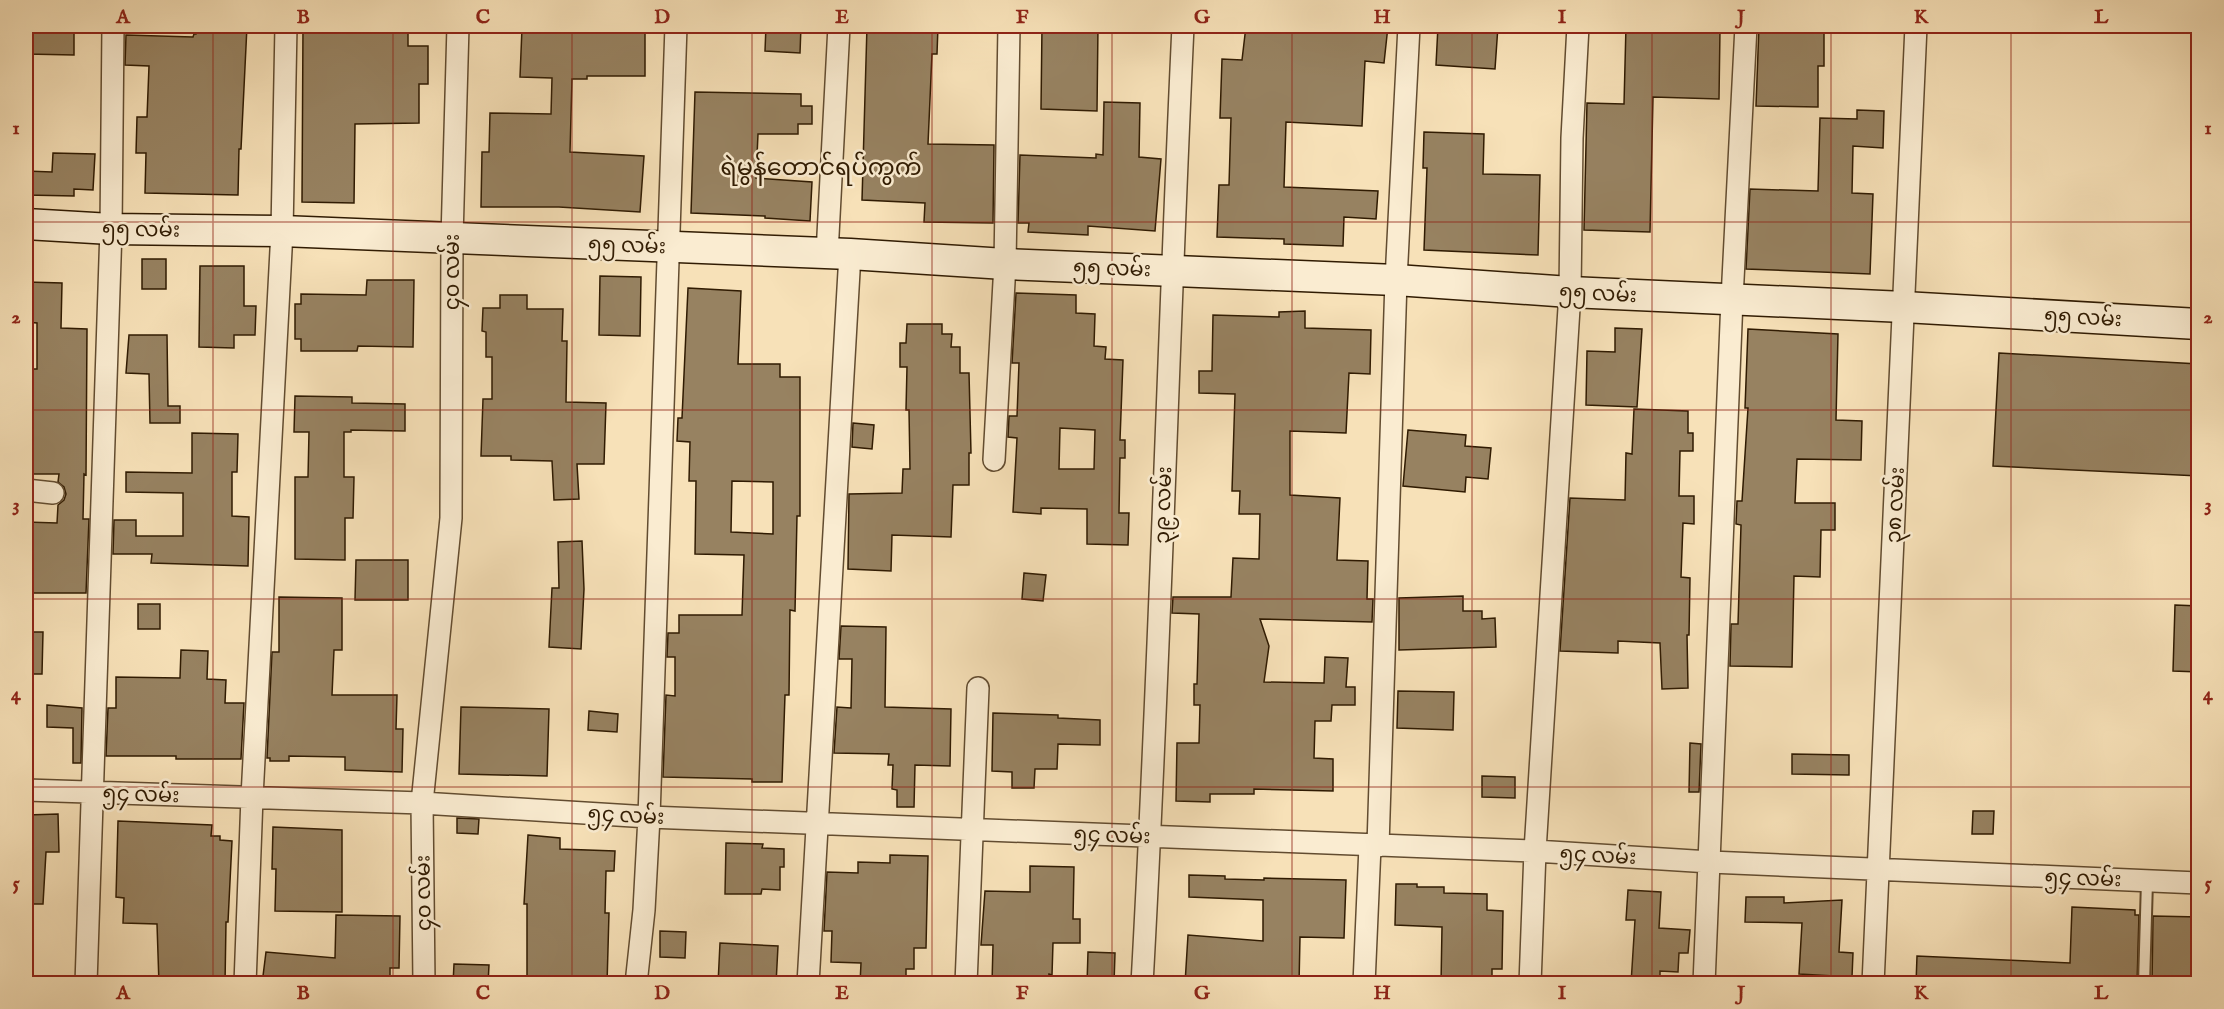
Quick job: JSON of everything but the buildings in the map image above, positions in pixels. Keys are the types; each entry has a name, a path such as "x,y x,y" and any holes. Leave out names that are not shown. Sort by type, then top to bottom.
{"main road":[{"name":"၅၅ လမ်း","path":"26,224 111,229 282,231 667,246 1005,264 1396,280 1570,292 1904,306 2199,324"}],"street":[{"path":"86,984 111,229 113,26"},
{"path":"245,984 252,797 282,231 286,26"},
{"name":"၄၀ လမ်း","path":"424,984 422,803 451,518 452,238 458,26"},
{"path":"636,984 644,910 649,817 676,26"},
{"path":"808,984 817,823 839,254 839,26"},
{"path":"994,460 1005,264 1009,26"},
{"name":"၃၉ လမ်း","path":"1142,984 1183,26"},
{"path":"1364,984 1374,846 1396,280 1409,26"},
{"path":"1530,984 1535,851 1570,292 1572,138 1578,26"},
{"path":"1704,984 1732,299 1746,26"},
{"name":"၃၈ လမ်း","path":"1873,984 1916,26"},
{"path":"26,490 53,493"},
{"path":"966,984 978,688"},
{"name":"၅၄ လမ်း","path":"26,790 422,803 649,817 1535,851 1710,862 2199,883"}],"lane":[{"path":"2144,984 2147,880"}],"district":[{"name":"ရဲမွန်တောင်ရပ်ကွက်","path":"821,167"}]}
